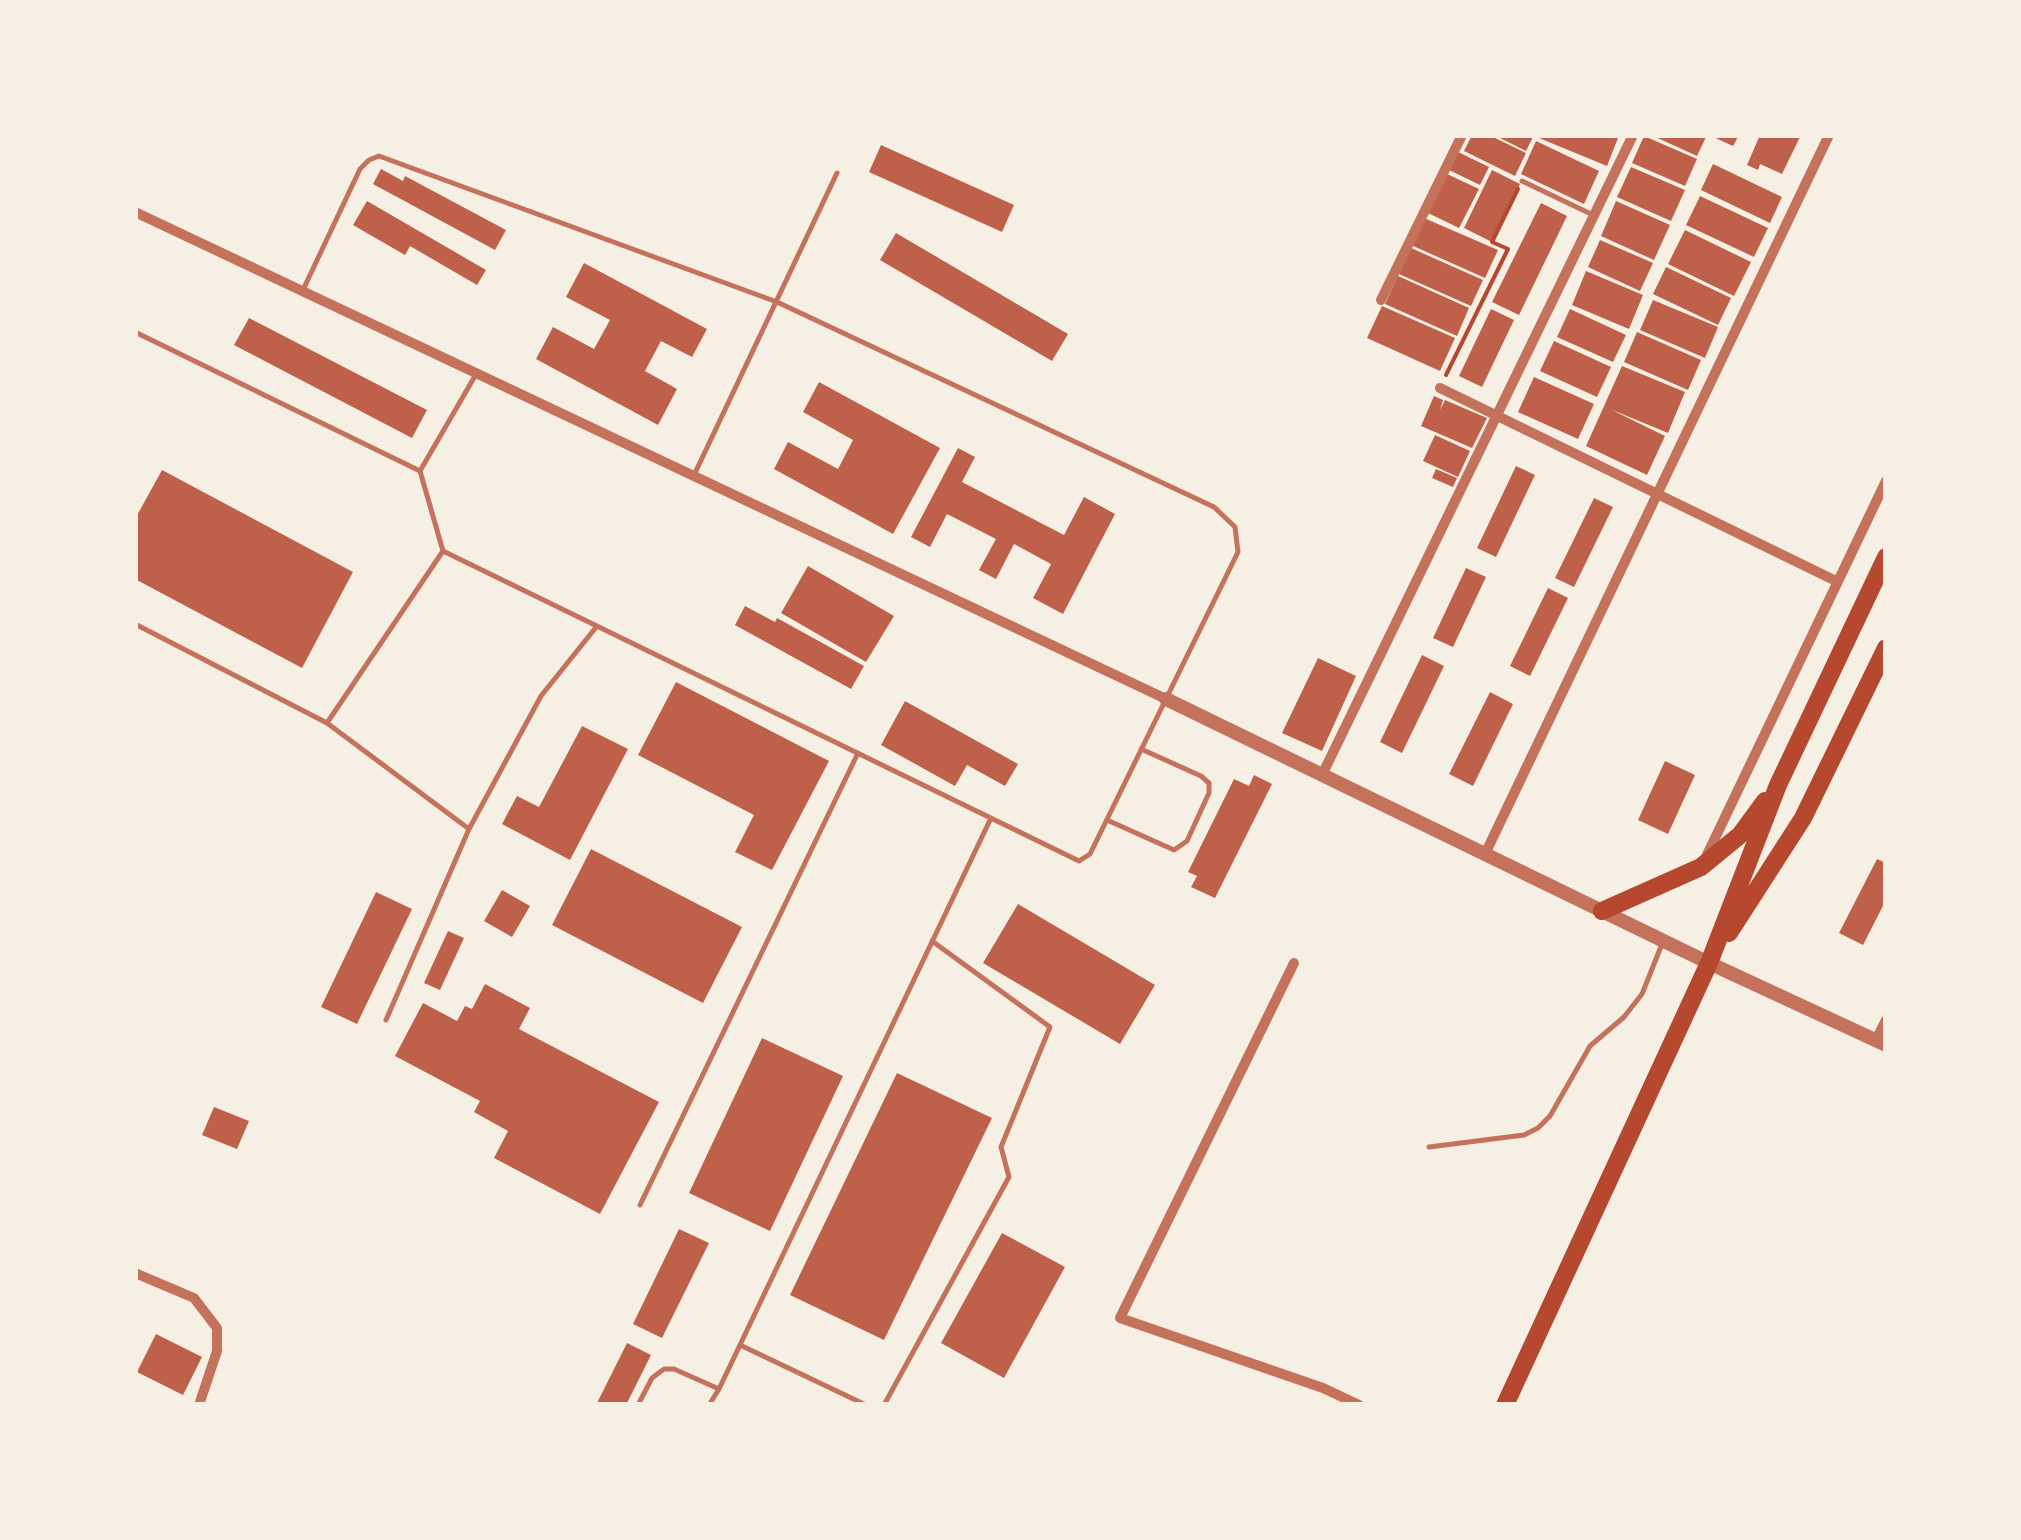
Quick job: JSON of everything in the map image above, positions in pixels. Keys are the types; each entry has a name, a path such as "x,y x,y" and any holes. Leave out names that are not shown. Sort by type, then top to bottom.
{"main road":[{"path":"1505,1405 1710,963 1778,785 1886,557"},
{"path":"1710,963 1803,818 1886,648"},
{"path":"1602,911 1701,868 1740,835 1778,785"}],"street":[{"path":"1381,300 1462,135"},
{"path":"1322,774 1633,135"},
{"path":"1485,854 1830,135"},
{"path":"135,212 1881,1042 1886,1020"},
{"path":"1440,388 1836,581"},
{"path":"1701,868 1886,481"},
{"path":"1294,963 1120,1318 1323,1388 1359,1405"},
{"path":"135,1272 194,1298 217,1328 217,1351 199,1405"}],"lane":[{"path":"302,292 360,170 379,156 777,302 1214,506 1234,526 1238,552 1090,854 1079,862 443,551 420,471 476,374"},
{"path":"694,476 838,173"},
{"path":"1522,180 1594,215"},
{"path":"135,332 420,471"},
{"path":"326,723 443,551"},
{"path":"135,624 326,723 468,828"},
{"path":"386,1020 468,828 541,696 597,626"},
{"path":"1107,820 1174,850 1188,841 1209,793 1208,783 1201,776 1142,749"},
{"path":"640,1204 858,754"},
{"path":"709,1405 991,818"},
{"path":"884,1405 1009,1178 1001,1147 1050,1027 932,941"},
{"path":"1429,1147 1524,1135 1538,1128 1550,1116 1590,1046 1624,1018 1642,994 1664,941"},
{"path":"740,1345 866,1405"},
{"path":"638,1405 652,1378 664,1369 674,1369 719,1389"}],"path":[{"path":"1440,388 1508,249 1492,242 1522,180"}],"building":[{"path":"1472,135 1489,135 1526,153 1515,176 1464,151"},
{"path":"1494,135 1534,135 1526,151"},
{"path":"1651,135 1707,135 1697,156"},
{"path":"1709,135 1739,135 1733,146"},
{"path":"1760,135 1801,135 1782,174 1760,164 1758,170 1747,165"},
{"path":"1644,136 1697,159 1685,186 1632,163"},
{"path":"1539,138 1618,138 1607,166"},
{"path":"1536,141 1599,171 1584,204 1521,174"},
{"path":"881,145 1014,205 1002,232 869,172"},
{"path":"1458,152 1489,167 1480,185 1449,170"},
{"path":"1713,164 1782,197 1770,223 1701,190"},
{"path":"1631,167 1685,190 1671,221 1617,197"},
{"path":"381,169 403,181 405,176 506,230 495,250 373,184"},
{"path":"1492,170 1520,184 1492,242 1464,228"},
{"path":"1447,174 1479,189 1459,228 1428,213"},
{"path":"1700,196 1768,228 1754,257 1686,225"},
{"path":"367,201 486,270 477,285 410,246 405,255 353,225"},
{"path":"1616,201 1670,225 1654,260 1601,236"},
{"path":"1541,203 1567,216 1519,315 1492,302"},
{"path":"1424,218 1498,250 1485,278 1411,245"},
{"path":"1685,230 1751,262 1734,296 1668,264"},
{"path":"896,233 1068,334 1052,361 880,260"},
{"path":"1600,240 1653,263 1640,291 1588,267"},
{"path":"1411,248 1483,280 1471,306 1399,274"},
{"path":"584,263 707,329 692,357 661,341 645,371 677,389 658,425 536,359 553,327 594,349 610,320 566,297"},
{"path":"1666,267 1731,298 1718,325 1653,294"},
{"path":"1586,271 1643,295 1629,329 1572,305"},
{"path":"1398,276 1469,308 1457,336 1385,304"},
{"path":"1653,300 1718,327 1705,358 1640,330"},
{"path":"1382,306 1455,338 1440,371 1367,338"},
{"path":"1491,309 1514,320 1482,387 1459,376"},
{"path":"1570,309 1626,335 1613,362 1557,337"},
{"path":"249,318 427,410 412,438 234,345"},
{"path":"1637,332 1701,360 1688,390 1624,362"},
{"path":"1554,341 1611,367 1597,397 1540,371"},
{"path":"1622,366 1685,392 1668,433 1610,409 1665,436 1647,475 1586,446"},
{"path":"1534,377 1594,404 1578,439 1518,412"},
{"path":"819,382 940,448 893,534 774,469 788,442 838,469 853,440 803,412"},
{"path":"1434,396 1443,400 1440,410 1445,400 1487,418 1472,448 1421,426"},
{"path":"1435,435 1470,451 1458,477 1423,461"},
{"path":"958,448 975,457 962,482 1064,535 1084,497 1115,514 1063,614 1033,598 1051,564 1014,544 996,579 979,570 996,539 947,514 930,547 911,537"},
{"path":"1516,466 1535,475 1496,557 1477,548"},
{"path":"1436,469 1457,478 1453,487 1432,478"},
{"path":"162,470 353,572 302,668 135,579 135,519"},
{"path":"1594,498 1613,507 1574,587 1555,578"},
{"path":"808,566 894,616 866,662 781,613"},
{"path":"1466,568 1486,577 1453,647 1433,638"},
{"path":"1548,588 1568,598 1530,676 1510,666"},
{"path":"745,606 775,622 777,618 864,666 851,689 735,625"},
{"path":"1422,655 1444,666 1402,753 1380,742"},
{"path":"1318,658 1356,676 1322,751 1282,733"},
{"path":"676,682 829,761 772,870 735,852 754,815 638,755"},
{"path":"1490,692 1513,704 1473,786 1449,774"},
{"path":"905,701 1018,764 1005,786 967,765 955,786 881,745"},
{"path":"582,726 628,749 570,860 502,824 517,796 539,807"},
{"path":"1665,761 1695,775 1668,834 1638,820"},
{"path":"1254,775 1272,784 1215,898 1191,887 1197,876 1188,872 1234,779 1249,786"},
{"path":"591,849 742,927 703,1003 552,925"},
{"path":"1877,859 1886,863 1886,900 1863,945 1839,933"},
{"path":"502,890 530,906 512,937 484,921"},
{"path":"376,892 412,909 357,1024 321,1007"},
{"path":"1018,904 1155,985 1120,1044 983,963"},
{"path":"448,931 464,938 440,990 424,983"},
{"path":"485,984 530,1008 519,1029 659,1102 600,1214 494,1158 508,1131 474,1112 480,1101 395,1056 423,1003 457,1021 465,1006 472,1009"},
{"path":"762,1038 843,1076 770,1231 689,1193"},
{"path":"897,1073 992,1118 884,1340 790,1295"},
{"path":"214,1107 249,1121 237,1149 202,1135"},
{"path":"679,1229 709,1243 662,1338 633,1324"},
{"path":"1002,1233 1065,1267 1004,1378 941,1343"},
{"path":"156,1334 202,1357 183,1395 137,1372"},
{"path":"627,1343 651,1355 626,1405 596,1405"}]}
